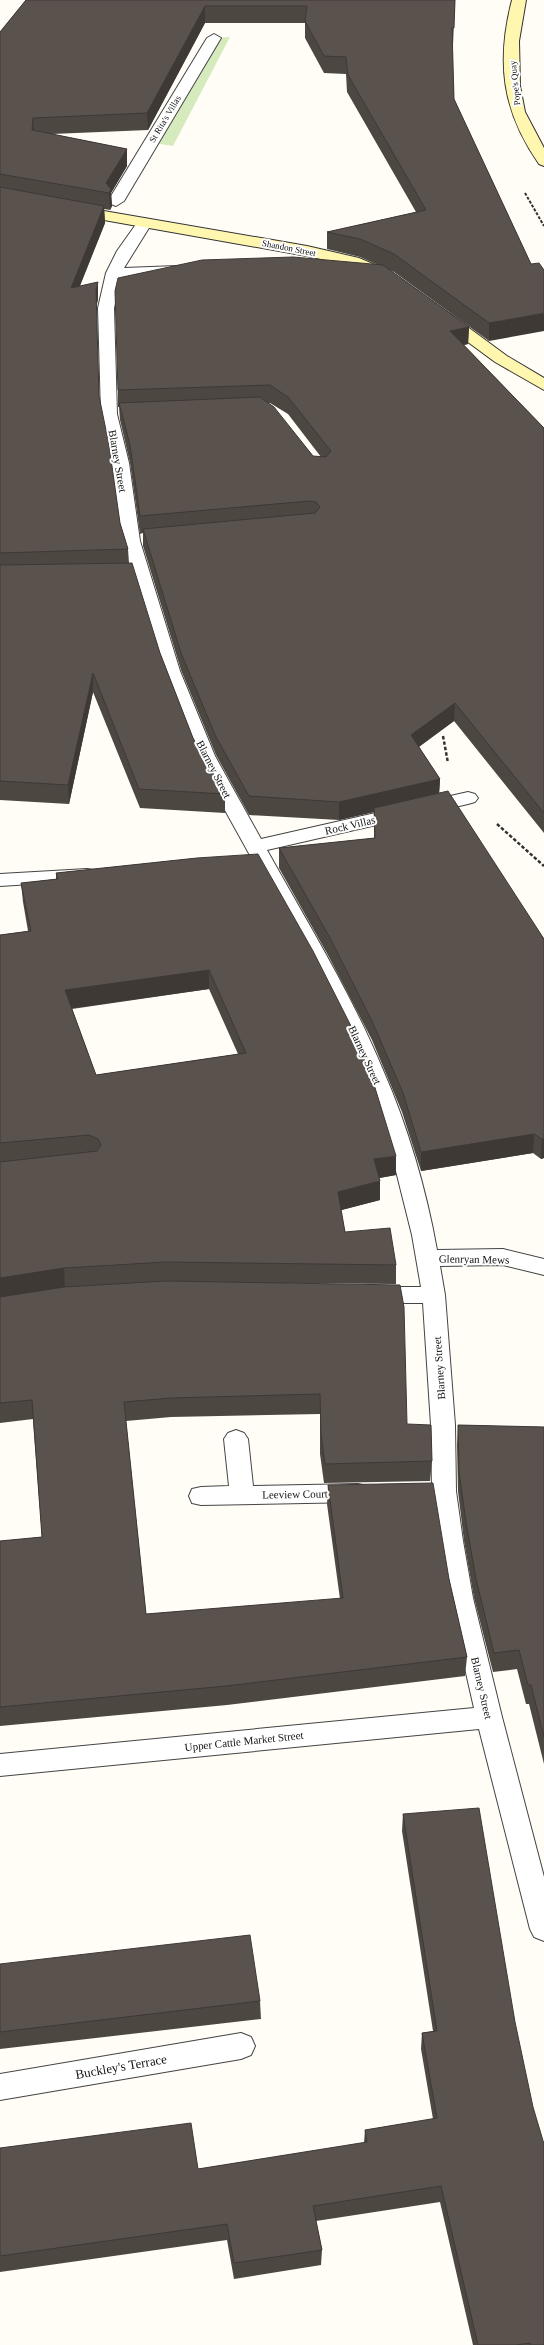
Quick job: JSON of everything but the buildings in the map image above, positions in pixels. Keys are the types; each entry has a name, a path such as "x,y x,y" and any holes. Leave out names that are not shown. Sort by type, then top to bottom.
{"main road":[{"name":"Pope's Quay","path":"519,0 514,17 512,76 518,112 544,161"},
{"name":"Shandon Street","path":"60,208 307,251 353,261 392,279"},
{"path":"433,309 501,359 544,385"}],"street":[{"name":"St Rita's Villas","path":"116,200 214,38"},
{"name":"Blarney Street","path":"144,223 125,251 114,273 106,308 119,414 120,463 131,541 132,574 199,741 256,846 256,865 339,998 376,1076 401,1147 427,1258 434,1295 443,1425 444,1491 460,1591 489,1717 544,1929"},
{"path":"114,273 194,270"},
{"path":"325,270 392,279"},
{"name":"Rock Villas","path":"256,846 468,798"},
{"path":"0,880 104,874"},
{"name":"Glenryan Mews","path":"427,1258 503,1257 544,1267"},
{"path":"346,1295 434,1295"},
{"path":"236,1439 242,1495"},
{"path":"420,1492 444,1491"},
{"name":"Leeview Court","path":"201,1496 381,1492"},
{"name":"Upper Cattle Market Street","path":"0,1766 489,1717"},
{"name":"Buckley's Terrace","path":"0,2087 241,2046"}],"path":[{"path":"468,798 544,866"}],"green space":[{"path":"230,37 173,146 154,143 214,38"}]}
